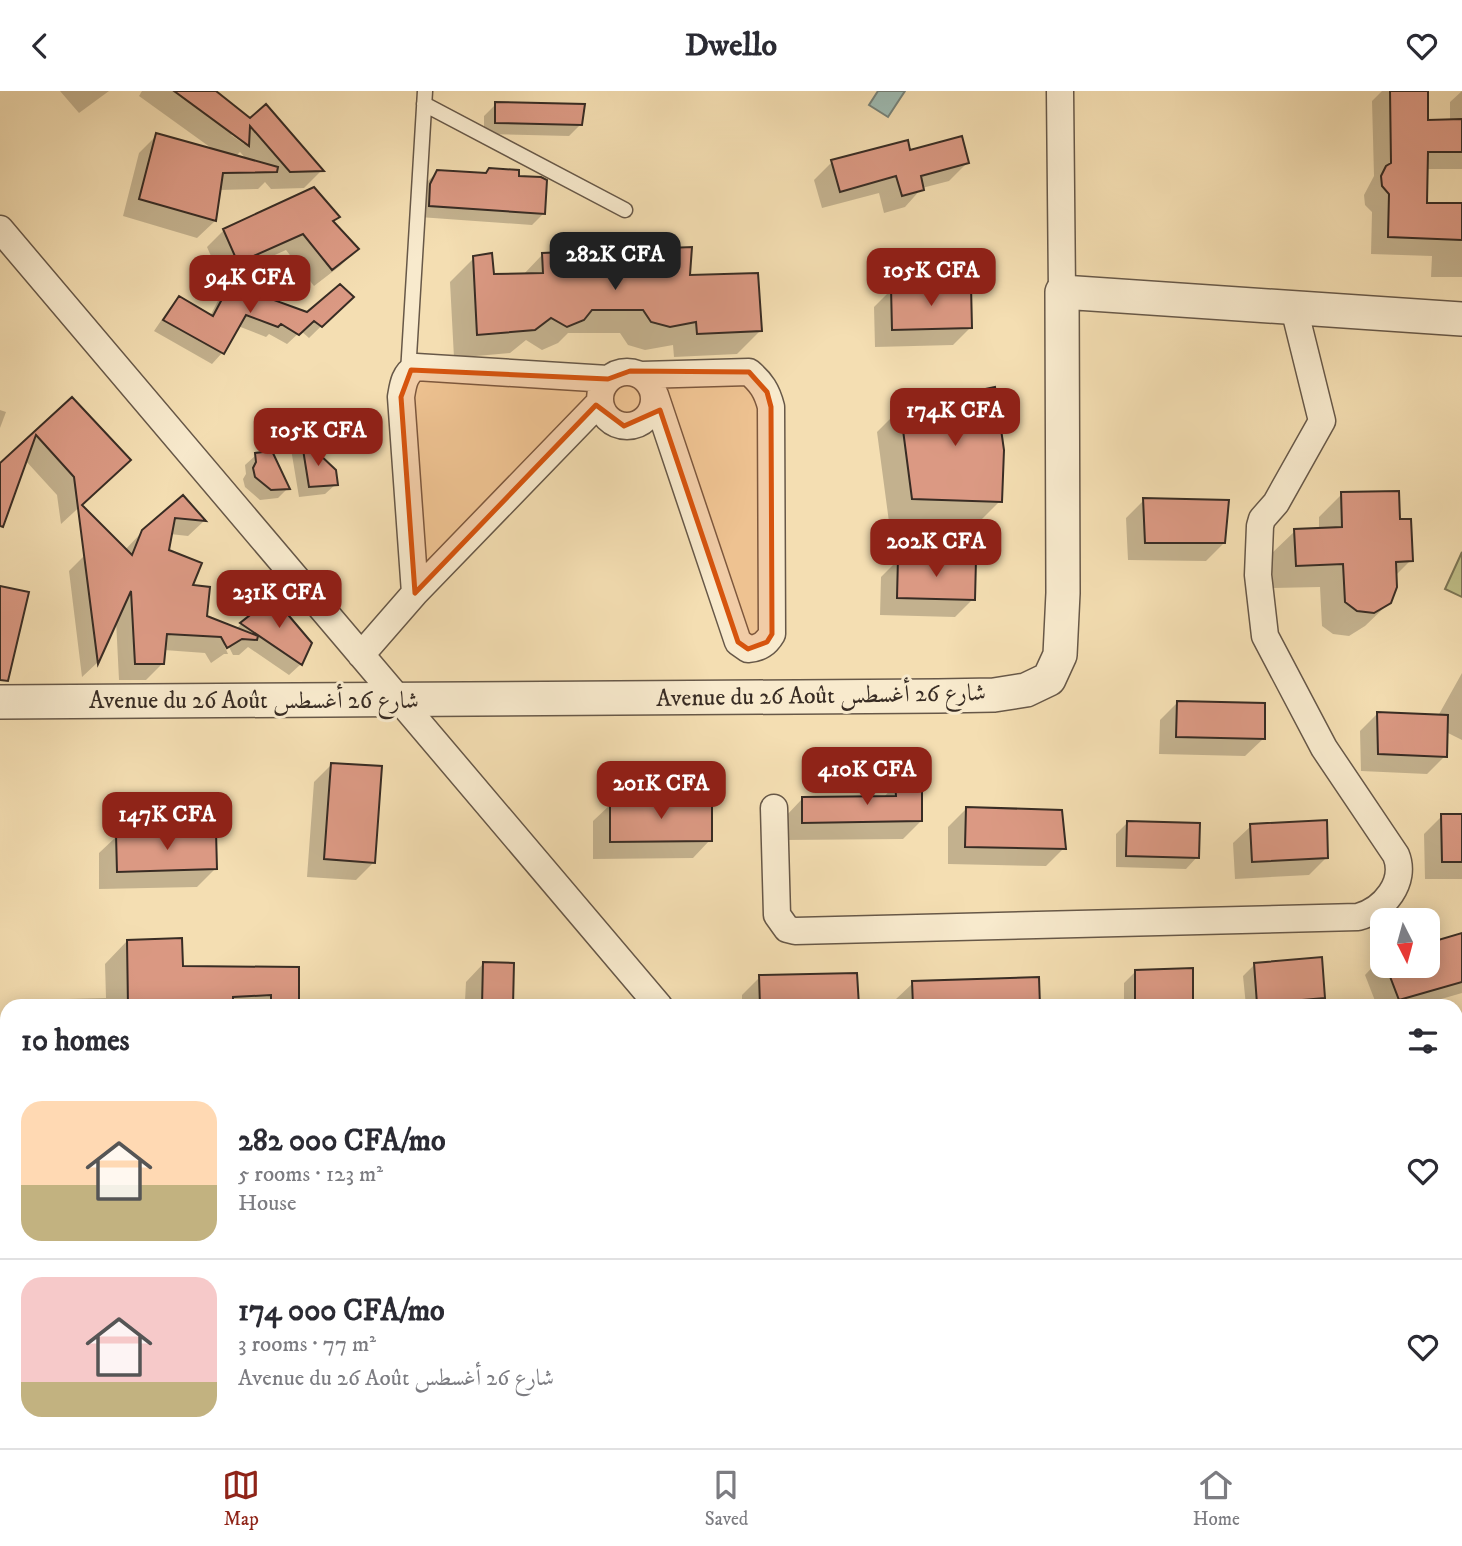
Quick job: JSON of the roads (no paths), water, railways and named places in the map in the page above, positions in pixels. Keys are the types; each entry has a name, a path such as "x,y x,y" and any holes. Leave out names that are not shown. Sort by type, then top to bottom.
{"street":[{"name":"Avenue du 26 Août شارع 26 أغسطس","path":"0,702 994,695 1026,690 1049,679 1060,655 1063,593 1060,91"},
{"path":"0,229 653,999"},
{"path":"1062,292 1462,319"},
{"path":"774,808 777,915 786,929 795,931 1358,917 1370,914 1381,905 1397,884 1400,874 1396,855 1324,748 1265,636 1258,575 1260,526 1322,421 1293,308"},
{"path":"415,593 401,397 407,374 416,367 604,391"},
{"path":"361,655 618,373 630,371 648,385 738,642 748,649 758,648 766,642 772,634 771,407 767,392 749,372 648,385"},
{"path":"604,391 604,413 613,422 624,426 636,425 647,418 653,407 648,385"}],"lane":[{"path":"407,374 424,97 625,210"}],"water":[{"path":"878,91 905,91 888,117 869,105"}]}
